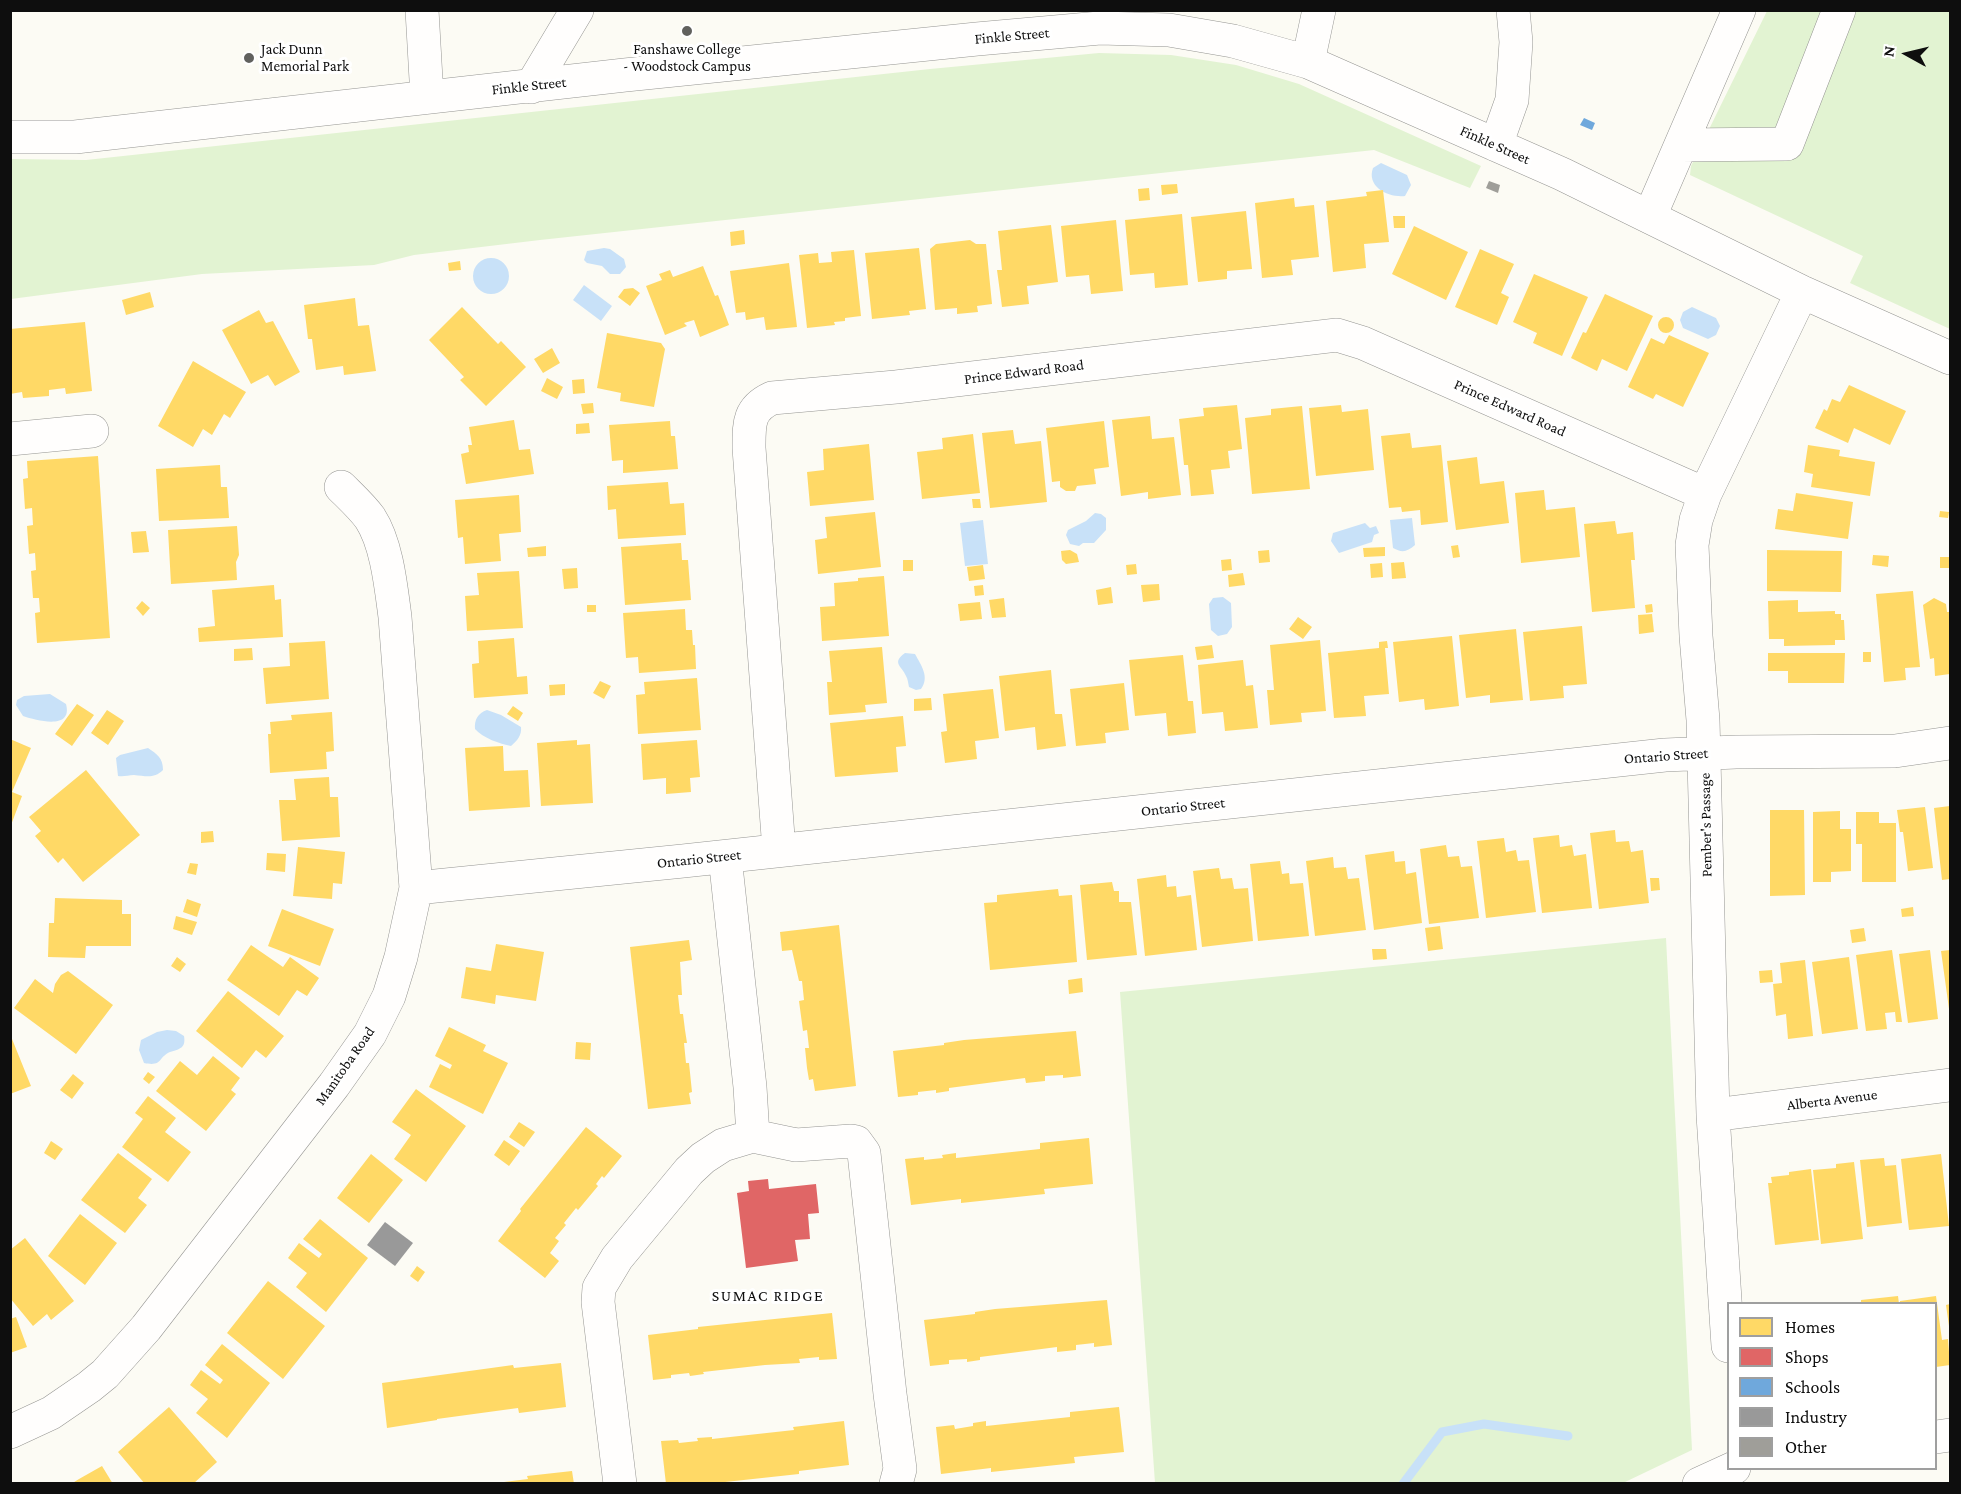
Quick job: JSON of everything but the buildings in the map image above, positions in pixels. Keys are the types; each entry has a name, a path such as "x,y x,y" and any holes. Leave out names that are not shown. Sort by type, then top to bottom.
{"street":[{"path":"422,10 427,97"},
{"path":"531,87 577,10"},
{"path":"1308,62 1319,10"},
{"path":"1496,145 1512,100 1516,42 1513,10"},
{"path":"1650,216 1739,10"},
{"path":"1682,145 1787,144 1839,10"},
{"name":"Finkle Street","path":"10,137 75,137 531,87 976,25 1169,30 1233,41 1308,62 1562,174 1802,292 1950,358"},
{"name":"Pember's Passage","path":"1727,1331 1713,1115 1704,720 1696,636 1692,544 1696,520 1705,494 1802,292"},
{"name":"Prince Edward Road","path":"779,850 749,448 750,421 753,412 761,403 772,398 896,387 1337,335 1363,343 1705,494"},
{"path":"10,440 92,430"},
{"name":"Manitoba Road","path":"10,1432 51,1413 100,1378 147,1328 334,1085 370,1034 388,996 401,957 416,888 391,584 380,540 371,520 341,487"},
{"name":"Ontario Street","path":"416,888 725,857 1642,757 1704,753 1895,751 1950,743"},
{"path":"725,857 750,1087 753,1136"},
{"name":"Alberta Avenue","path":"1713,1115 1950,1085"},
{"path":"620,1484 598,1302 599,1288 617,1258 689,1171 703,1158 723,1145 753,1136 796,1145 850,1141 856,1142 864,1153 900,1469 896,1484"},
{"path":"1699,1484 1731,1470"}],"green space":[{"path":"1767,11 1950,11 1950,329 1850,283 1863,256 1690,175 1691,166"},
{"path":"1099,53 1171,55 1236,65 1299,84 1481,166 1470,188 1374,150 540,240 414,255 374,265 202,274 11,299 11,159 86,160 930,69"},
{"path":"1666,938 1692,1450 1623,1483 1155,1483 1120,992"}],"water":[{"path":"1381,163 1407,175 1411,185 1405,196 1386,193 1376,186 1372,175 1373,168"},
{"path":"610,249 624,259 626,267 620,274 610,274 602,266 587,263 584,260 587,251"},
{"path":"491,258 504,263 509,276 504,289 491,294 478,289 473,276 478,263"},
{"path":"584,285 612,306 601,321 573,300"},
{"path":"1692,307 1716,318 1720,326 1716,335 1708,339 1683,328 1680,320 1683,312"},
{"path":"1095,513 1106,518 1106,530 1094,543 1083,543 1079,546 1070,544 1066,535 1068,530 1086,521"},
{"path":"1412,518 1415,545 1404,551 1393,548 1390,520"},
{"path":"983,520 988,564 965,566 960,523"},
{"path":"1365,523 1370,528 1376,526 1379,533 1374,535 1372,542 1339,553 1331,541 1333,533"},
{"path":"1223,597 1231,603 1232,627 1227,634 1218,636 1211,630 1209,604 1213,598"},
{"path":"905,653 915,654 922,667 925,680 921,689 916,690 909,687 907,677 899,665 899,659"},
{"path":"50,694 66,704 67,712 59,721 37,720 23,716 16,705 17,700 24,696"},
{"path":"487,710 521,727 519,738 511,746 492,740 475,729 477,717"},
{"path":"148,748 162,762 163,770 160,773 153,776 118,776 116,758"},
{"path":"167,1030 176,1031 184,1036 183,1046 166,1054 157,1063 144,1063 139,1050 141,1040"}],"waterway":[{"path":"1403,1484 1442,1432 1484,1424 1568,1436"}],"place":[{"name":"Fanshawe College - Woodstock Campus","path":"687,31"},
{"name":"Jack Dunn Memorial Park","path":"249,58"}],"district":[{"name":"SUMAC RIDGE","path":"768,1296"}]}
